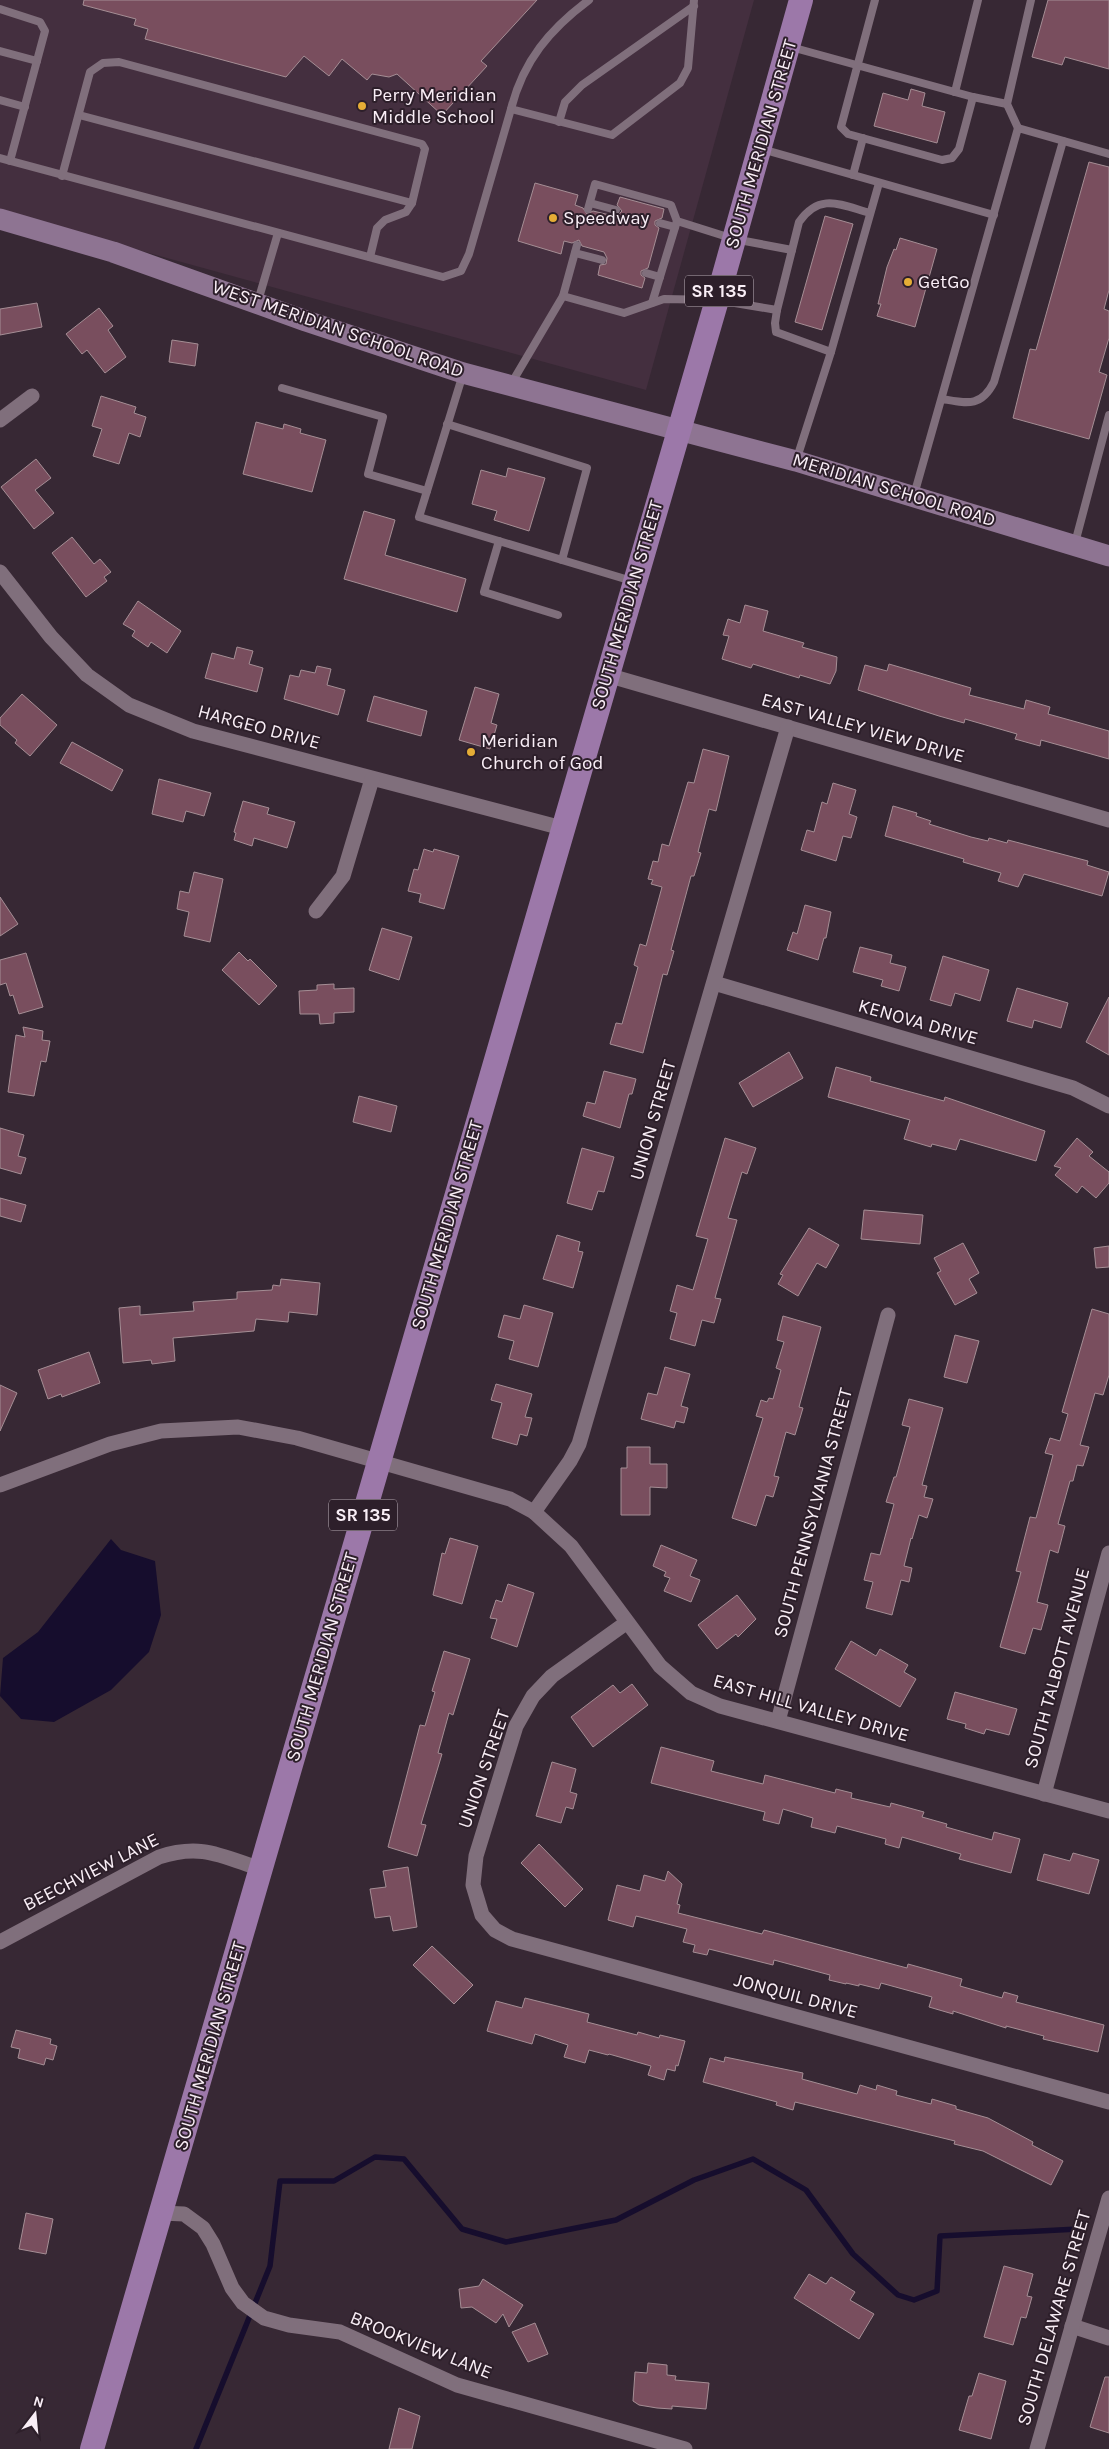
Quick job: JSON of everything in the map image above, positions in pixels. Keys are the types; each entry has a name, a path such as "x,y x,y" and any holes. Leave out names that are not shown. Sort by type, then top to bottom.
{"main road":[{"name":"SOUTH MERIDIAN STREET","path":"92,2449 717,300 801,0"},
{"name":"WEST MERIDIAN SCHOOL ROAD","path":"0,219 94,246 463,372 678,430"},
{"name":"MERIDIAN SCHOOL ROAD","path":"678,430 796,461 1109,556"}],"street":[{"path":"0,420 32,396"},
{"name":"HARGEO DRIVE","path":"0,572 51,637 87,675 129,705 193,731 562,828"},
{"name":"EAST VALLEY VIEW DRIVE","path":"607,675 1109,820"},
{"name":"UNION STREET","path":"534,1512 570,1462 579,1444 788,727"},
{"path":"316,911 343,876 372,779"},
{"name":"KENOVA DRIVE","path":"714,983 1073,1088 1109,1106"},
{"name":"SOUTH PENNSYLVANIA STREET","path":"778,1721 888,1315"},
{"name":"EAST HILL VALLEY DRIVE","path":"0,1485 110,1444 161,1432 238,1427 297,1438 379,1460 510,1499 534,1512 571,1546 626,1623 660,1666 692,1693 720,1706 1109,1811"},
{"name":"SOUTH TALBOTT AVENUE","path":"1044,1794 1109,1553"},
{"name":"UNION STREET","path":"482,1914 473,1885 476,1856 516,1726 533,1696 552,1676 626,1623"},
{"name":"BEECHVIEW LANE","path":"0,1942 159,1857 177,1851 201,1850 261,1869"},
{"name":"JONQUIL DRIVE","path":"482,1914 494,1930 512,1939 1109,2102"},
{"name":"SOUTH DELAWARE STREET","path":"1037,2449 1109,2198"},
{"name":"BROOKVIEW LANE","path":"161,2213 184,2214 204,2228 213,2244 227,2281 243,2303 264,2318 289,2325 340,2332 457,2385 685,2449"},
{"path":"1072,2326 1109,2338"}],"lane":[{"path":"0,158 443,277 461,271 469,254 514,98 533,56 550,32 589,0"},
{"path":"874,0 840,127 848,134 942,160 952,158 959,149 973,97"},
{"path":"955,92 978,0"},
{"path":"914,497 1018,128 1006,104 1031,0"},
{"path":"511,109 612,135 680,83 688,68 694,3"},
{"path":"559,122 565,102 582,85 694,3"},
{"path":"0,9 40,22 45,31 10,161"},
{"path":"788,46 973,97 1006,104"},
{"path":"0,51 37,61"},
{"path":"62,176 90,72 103,63 119,62 422,144 425,149 412,203 406,212 385,220 377,228 370,257"},
{"path":"0,100 25,107"},
{"path":"79,115 412,203"},
{"path":"1018,128 1109,154"},
{"path":"852,175 863,138"},
{"path":"942,399 971,402 984,397 991,388 1063,141"},
{"path":"760,149 994,215"},
{"path":"796,461 831,352 880,183"},
{"path":"616,210 589,206 595,184 671,205 676,224 652,303"},
{"path":"831,352 776,332 777,310 799,222 807,210 818,204 830,202 870,213"},
{"path":"660,223 676,224 792,250"},
{"path":"257,303 278,233"},
{"path":"510,386 563,296 576,249 602,260"},
{"path":"646,273 660,278"},
{"path":"563,296 624,313 664,299 717,300 777,310"},
{"path":"463,372 418,518 634,581"},
{"path":"282,388 383,417 368,474 426,491"},
{"path":"1074,546 1109,415"},
{"path":"448,424 587,468 562,560"},
{"path":"499,541 484,592 558,615"}],"shaded area":[{"name":"Perry Meridian Middle School","path":"0,0 754,0 646,390 0,212"},
{"path":"111,1539 121,1550 155,1561 161,1615 149,1652 111,1690 54,1722 21,1719 0,1696 3,1658 38,1632"}],"building":[{"name":"Perry Meridian Middle School","path":"84,0 537,0 481,61 487,66 442,115 397,74 389,77 372,74 367,80 342,59 329,76 304,56 286,77 145,39 148,29 134,25 136,19 83,5"},
{"path":"1048,0 1109,0 1109,69 1065,57 1062,65 1032,57"},
{"path":"911,89 925,93 922,106 945,112 937,143 874,126 883,93 908,100"},
{"path":"1089,162 1109,167 1109,290 1104,309 1109,311 1109,338 1099,372 1107,375 1089,439 1013,418 1030,349 1036,350"},
{"path":"535,183 578,195 575,205 583,208 587,214 593,211 614,216 618,215 622,211 617,205 620,197 664,209 662,218 655,221 655,225 659,228 648,268 641,271 641,275 645,278 642,288 598,275 600,265 606,264 607,258 604,252 582,246 579,240 572,243 564,241 561,254 518,241"},
{"path":"825,216 853,224 822,330 795,322"},
{"path":"900,238 937,249 915,327 877,316 881,304 878,304 887,267"},
{"path":"37,303 42,327 0,335 0,309"},
{"path":"99,308 113,326 108,330 126,357 105,373 87,350 82,354 66,334"},
{"path":"172,340 198,344 195,366 169,362"},
{"path":"101,396 136,407 134,413 146,417 140,437 129,433 119,464 93,456 102,429 92,426"},
{"path":"256,422 283,429 284,424 301,429 300,433 326,440 312,492 243,474"},
{"path":"36,459 51,478 35,490 54,513 34,529 1,487"},
{"path":"508,468 545,478 529,531 494,520 497,511 472,504 481,470 506,477"},
{"path":"364,511 395,520 385,555 466,579 457,612 344,579"},
{"path":"72,537 94,564 100,559 111,572 104,577 107,581 86,597 52,553"},
{"path":"138,601 181,631 167,653 151,642 148,647 132,636 135,631 123,624"},
{"path":"745,605 768,611 763,631 804,643 802,647 837,657 836,671 830,684 800,675 799,678 753,664 751,668 722,659 729,636 723,635 728,619 740,623"},
{"path":"237,647 253,651 249,664 263,668 257,692 205,678 212,653 234,659"},
{"path":"889,664 971,688 969,695 1024,709 1026,700 1050,707 1048,714 1109,731 1109,759 1041,740 1040,746 1015,739 1017,734 965,719 964,723 858,690 865,665 887,671"},
{"path":"317,666 331,669 327,685 345,690 338,715 284,699 290,675 299,677 301,670 315,673"},
{"path":"475,687 499,694 491,723 497,725 490,749 459,740"},
{"path":"22,694 57,725 30,756 15,743 17,740 0,725 0,718"},
{"path":"374,696 427,711 421,736 367,721"},
{"path":"72,742 123,770 112,791 60,763"},
{"path":"703,749 729,756 716,811 709,809 698,852 701,853 694,876 691,876 671,950 674,951 667,975 663,974 643,1053 610,1044 616,1023 622,1024 638,967 634,965 640,944 646,946 662,887 651,884 653,880 648,879 653,861 658,862 662,844 669,846 688,782 694,783"},
{"path":"159,779 211,793 204,816 186,811 183,822 152,814"},
{"path":"833,783 856,790 849,814 857,817 851,838 843,836 836,861 801,850 807,830 814,832 822,802 827,804"},
{"path":"243,801 269,808 267,814 295,822 287,848 254,838 252,846 234,840 236,833 234,832"},
{"path":"893,806 917,813 916,816 931,821 929,824 971,837 988,841 989,838 1007,843 1008,840 1088,861 1087,865 1109,872 1102,896 1024,874 1018,887 998,881 1001,873 963,862 964,859 885,836"},
{"path":"424,849 433,852 434,849 459,856 444,909 419,902 421,894 408,891 414,869 418,870"},
{"path":"194,872 223,879 210,942 184,936 189,912 177,909 180,891 189,893"},
{"path":"0,897 18,924 0,936"},
{"path":"805,905 831,912 826,938 824,938 818,960 787,950 793,932 797,934"},
{"path":"382,928 412,937 399,980 369,970"},
{"path":"860,947 892,955 890,963 906,967 899,991 881,986 883,980 853,972"},
{"path":"239,952 248,961 250,959 277,986 259,1005 222,970"},
{"path":"26,953 43,1007 19,1014 13,995 10,996 6,983 0,985 0,960"},
{"path":"943,956 989,970 980,1001 955,993 951,1006 930,1000"},
{"path":"334,984 334,989 354,988 354,1012 334,1013 334,1023 320,1024 319,1014 300,1014 299,991 317,990 317,985"},
{"path":"1017,988 1068,1003 1061,1028 1034,1020 1032,1028 1007,1021"},
{"path":"1109,997 1109,1055 1086,1042"},
{"path":"23,1027 43,1031 42,1040 50,1041 46,1062 41,1061 34,1096 8,1092 16,1035 25,1037"},
{"path":"789,1052 803,1078 753,1107 739,1083"},
{"path":"836,1067 871,1077 870,1081 944,1101 945,1097 1045,1131 1036,1161 960,1139 956,1150 932,1144 931,1147 904,1139 910,1120 828,1097"},
{"path":"604,1071 636,1079 632,1094 629,1094 620,1128 583,1116 587,1102 595,1104"},
{"path":"359,1096 397,1106 391,1132 353,1122"},
{"path":"0,1128 24,1135 18,1156 26,1158 21,1174 0,1168"},
{"path":"725,1138 756,1148 747,1174 742,1172 728,1218 737,1220 715,1298 721,1299 714,1323 702,1320 695,1346 670,1339 677,1313 670,1311 677,1285 693,1290 708,1239 696,1236"},
{"path":"1077,1138 1093,1152 1089,1156 1109,1172 1109,1183 1096,1198 1082,1186 1077,1193 1055,1175 1061,1168 1054,1166"},
{"path":"582,1148 614,1157 604,1192 598,1191 592,1210 567,1203"},
{"path":"0,1198 26,1205 21,1222 0,1216"},
{"path":"864,1210 923,1215 920,1244 861,1239"},
{"path":"809,1228 839,1245 826,1268 817,1263 798,1296 778,1284 783,1275 780,1274"},
{"path":"557,1235 580,1242 578,1251 583,1252 573,1288 543,1279"},
{"path":"963,1243 979,1273 969,1279 977,1293 955,1305 937,1273 941,1271 934,1258"},
{"path":"1109,1246 1109,1267 1096,1268 1094,1248"},
{"path":"281,1279 320,1283 317,1315 289,1312 288,1322 256,1319 254,1331 173,1338 175,1361 152,1364 151,1360 123,1363 119,1308 140,1306 140,1315 194,1311 193,1302 237,1299 237,1292 272,1290 273,1285 280,1286"},
{"path":"524,1305 553,1313 538,1367 509,1359 514,1341 498,1337 504,1315 520,1319"},
{"path":"1092,1309 1109,1314 1109,1375 1103,1395 1095,1393 1080,1445 1089,1447 1083,1466 1077,1465 1073,1481 1070,1481 1058,1524 1065,1526 1058,1553 1050,1550 1037,1602 1048,1605 1041,1630 1033,1628 1025,1654 1000,1647 1021,1572 1016,1571 1030,1517 1036,1518 1053,1455 1045,1453 1050,1438 1060,1441 1068,1414 1062,1412"},
{"path":"783,1316 821,1327 799,1407 803,1408 795,1435 786,1432 774,1476 779,1477 773,1497 766,1495 756,1526 732,1518 763,1418 756,1416 761,1400 767,1402 769,1398 773,1399 781,1370 776,1368 784,1342 777,1340"},
{"path":"955,1335 979,1341 967,1383 944,1377"},
{"path":"89,1352 100,1383 62,1397 61,1394 48,1399 38,1370"},
{"path":"665,1367 690,1374 681,1406 688,1408 684,1423 676,1421 674,1428 641,1419 648,1393 657,1395"},
{"path":"496,1384 532,1394 525,1417 532,1418 527,1436 520,1434 517,1445 492,1438 502,1403 491,1400"},
{"path":"0,1385 17,1393 0,1431"},
{"path":"909,1399 943,1408 922,1485 927,1486 924,1497 933,1499 927,1518 919,1515 904,1566 912,1568 909,1582 901,1580 892,1615 866,1608 873,1582 864,1580 871,1553 880,1555 894,1504 886,1502 894,1477 896,1477 910,1427 902,1425"},
{"path":"627,1447 650,1447 650,1464 667,1464 667,1488 650,1487 650,1515 621,1515 621,1468 627,1468"},
{"path":"450,1538 478,1546 462,1604 433,1595 442,1553 445,1554"},
{"path":"661,1545 697,1560 690,1576 700,1580 691,1602 664,1591 670,1578 664,1576 666,1572 653,1566"},
{"path":"508,1584 534,1593 517,1647 491,1638 497,1619 490,1618 496,1600 502,1602"},
{"path":"737,1595 756,1619 738,1637 736,1634 717,1649 698,1625"},
{"path":"851,1641 876,1656 880,1649 908,1665 904,1672 916,1679 900,1707 835,1669"},
{"path":"444,1651 470,1659 453,1715 449,1713 438,1753 442,1754 421,1824 426,1825 417,1856 388,1847 420,1725 425,1726 435,1692 432,1691"},
{"path":"632,1684 648,1705 593,1747 571,1717 613,1685 620,1693"},
{"path":"955,1692 1017,1709 1009,1735 986,1729 984,1734 965,1728 966,1724 947,1719"},
{"path":"661,1747 714,1761 711,1771 763,1784 765,1775 835,1793 836,1789 852,1793 851,1798 890,1807 891,1803 924,1812 922,1817 947,1824 946,1827 992,1840 994,1832 1020,1839 1011,1873 959,1859 961,1854 902,1837 899,1848 885,1844 886,1839 837,1826 835,1833 811,1827 813,1818 783,1809 779,1824 763,1820 765,1812 651,1783"},
{"path":"552,1762 576,1769 570,1792 577,1794 573,1809 566,1807 561,1823 536,1816"},
{"path":"539,1844 583,1889 565,1907 521,1863"},
{"path":"1073,1853 1099,1860 1089,1894 1037,1880 1044,1854 1070,1861"},
{"path":"408,1867 417,1927 393,1931 390,1916 375,1918 370,1889 386,1887 383,1871"},
{"path":"668,1871 682,1884 677,1904 680,1905 678,1913 762,1934 764,1930 907,1968 908,1964 962,1979 960,1986 1002,1998 1004,1992 1018,1996 1016,2002 1104,2025 1098,2052 1043,2039 1044,2036 1006,2026 1006,2028 953,2011 953,2014 929,2007 932,1997 881,1983 879,1989 859,1984 859,1986 846,1984 829,1980 830,1975 774,1960 773,1965 709,1949 707,1955 693,1952 695,1945 683,1942 687,1929 636,1916 633,1927 608,1920 617,1885 640,1891 644,1875 665,1881"},
{"path":"432,1946 473,1985 454,2004 413,1965"},
{"path":"525,1998 589,2014 587,2022 637,2035 638,2032 659,2038 660,2035 685,2041 678,2066 676,2065 675,2071 667,2069 664,2080 648,2075 651,2066 609,2054 589,2050 585,2063 564,2057 568,2045 535,2034 532,2044 487,2031 496,2001 522,2008"},
{"path":"16,2030 51,2039 50,2044 57,2046 53,2060 46,2058 44,2065 18,2058 20,2049 11,2047"},
{"path":"725,2057 803,2073 802,2079 857,2094 860,2085 876,2090 877,2085 897,2091 896,2095 931,2104 932,2099 956,2106 956,2109 988,2118 1033,2142 1032,2145 1063,2161 1051,2185 983,2151 954,2144 955,2141 795,2102 793,2110 776,2105 777,2102 703,2082 710,2058 724,2062"},
{"path":"26,2213 53,2219 46,2254 19,2249"},
{"path":"1004,2266 1033,2274 1027,2296 1032,2297 1026,2318 1021,2317 1013,2345 984,2337"},
{"path":"809,2274 826,2284 831,2277 855,2292 850,2300 874,2314 859,2339 794,2298"},
{"path":"483,2279 523,2305 509,2327 503,2314 496,2323 472,2307 461,2308 459,2289 479,2286"},
{"path":"535,2323 548,2354 528,2362 512,2332"},
{"path":"648,2363 667,2365 667,2375 676,2376 675,2380 709,2383 706,2409 672,2406 672,2409 657,2408 639,2405 633,2401 635,2372 647,2373"},
{"path":"979,2373 1006,2381 991,2439 959,2430 969,2396 972,2396"},
{"path":"1105,2377 1109,2377 1109,2433 1090,2427"},
{"path":"399,2408 420,2416 412,2449 389,2449"}],"waterway":[{"path":"196,2449 270,2266 280,2181 334,2181 375,2157 404,2159 462,2229 506,2242 616,2220 694,2180 753,2159 806,2190 853,2254 898,2295 914,2300 937,2291 940,2236 1078,2229"}],"place":[{"name":"Perry Meridian Middle School","path":"362,106"},
{"name":"Speedway","path":"553,218"},
{"name":"GetGo","path":"908,282"},
{"name":"Meridian Church of God","path":"471,752"}]}
